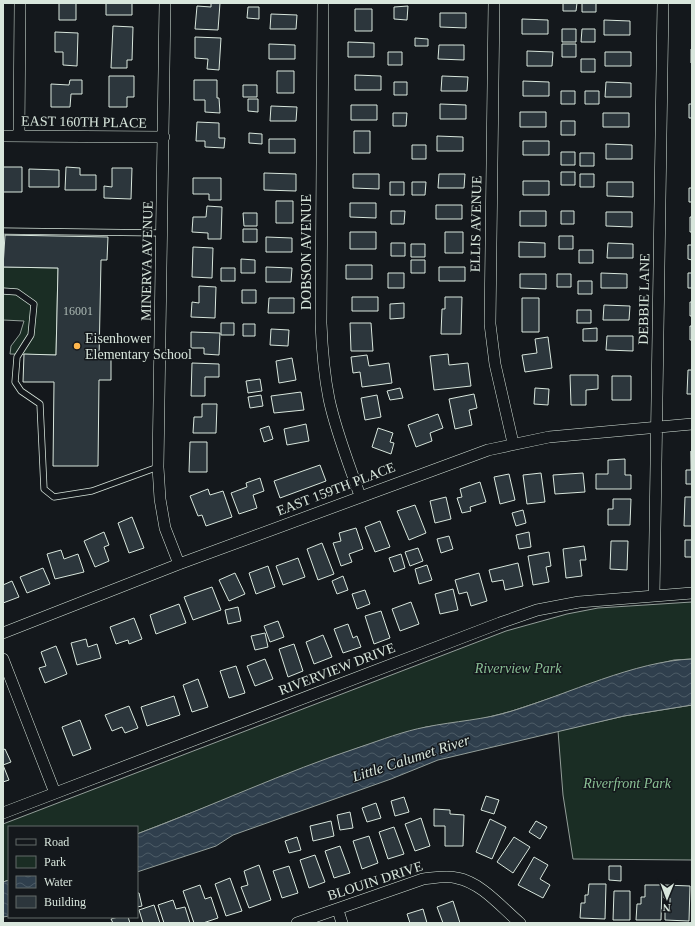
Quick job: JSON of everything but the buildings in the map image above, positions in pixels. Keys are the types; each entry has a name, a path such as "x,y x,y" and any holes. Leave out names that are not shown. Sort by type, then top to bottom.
{"street":[{"path":"19,136 20,3"},
{"name":"MINERVA AVENUE","path":"165,3 158,467 160,499 165,528 179,564"},
{"name":"DOBSON AVENUE","path":"323,3 322,351 326,385 334,420 360,496"},
{"name":"ELLIS AVENUE","path":"494,3 490,324 494,364 513,443"},
{"name":"DEBBIE LANE","path":"654,596 663,3"},
{"name":"EAST 160TH PLACE","path":"3,136 164,137"},
{"name":"EAST 159TH PLACE","path":"3,633 179,564 360,496 461,459 513,443 587,432 692,424"},
{"name":"RIVERVIEW DRIVE","path":"3,813 537,610 579,602 692,593"},
{"path":"3,659 55,793"},
{"name":"BLOUIN DRIVE","path":"297,923 423,880 456,878 471,883 484,891 520,923"},
{"path":"338,910 342,923"}],"lane":[{"path":"3,231 162,233"},
{"path":"3,291 17,292 34,304 31,335 17,357 15,382 21,391 40,404 44,489 54,497 92,490 158,467"}],"green space":[{"path":"3,267 58,268 56,355 10,354 11,346 20,334 24,321 3,320"},
{"name":"Riverview Park","path":"692,602 692,659 674,660 641,668 512,711 478,720 426,727 358,748 138,834 138,826 8,826 8,880 3,882 3,824 506,631 567,614 598,608"},
{"name":"Riverfront Park","path":"692,705 692,860 573,859 563,795 558,731 624,716"}],"water":[{"name":"Little Calumet River","path":"692,659 692,705 624,716 438,760 391,779 233,835 216,846 138,872 138,834 276,778 360,747 409,731 501,714 602,679 670,661"},
{"path":"8,880 8,916 3,917 3,882"}],"place":[{"name":"Eisenhower Elementary School","path":"77,346"}]}
